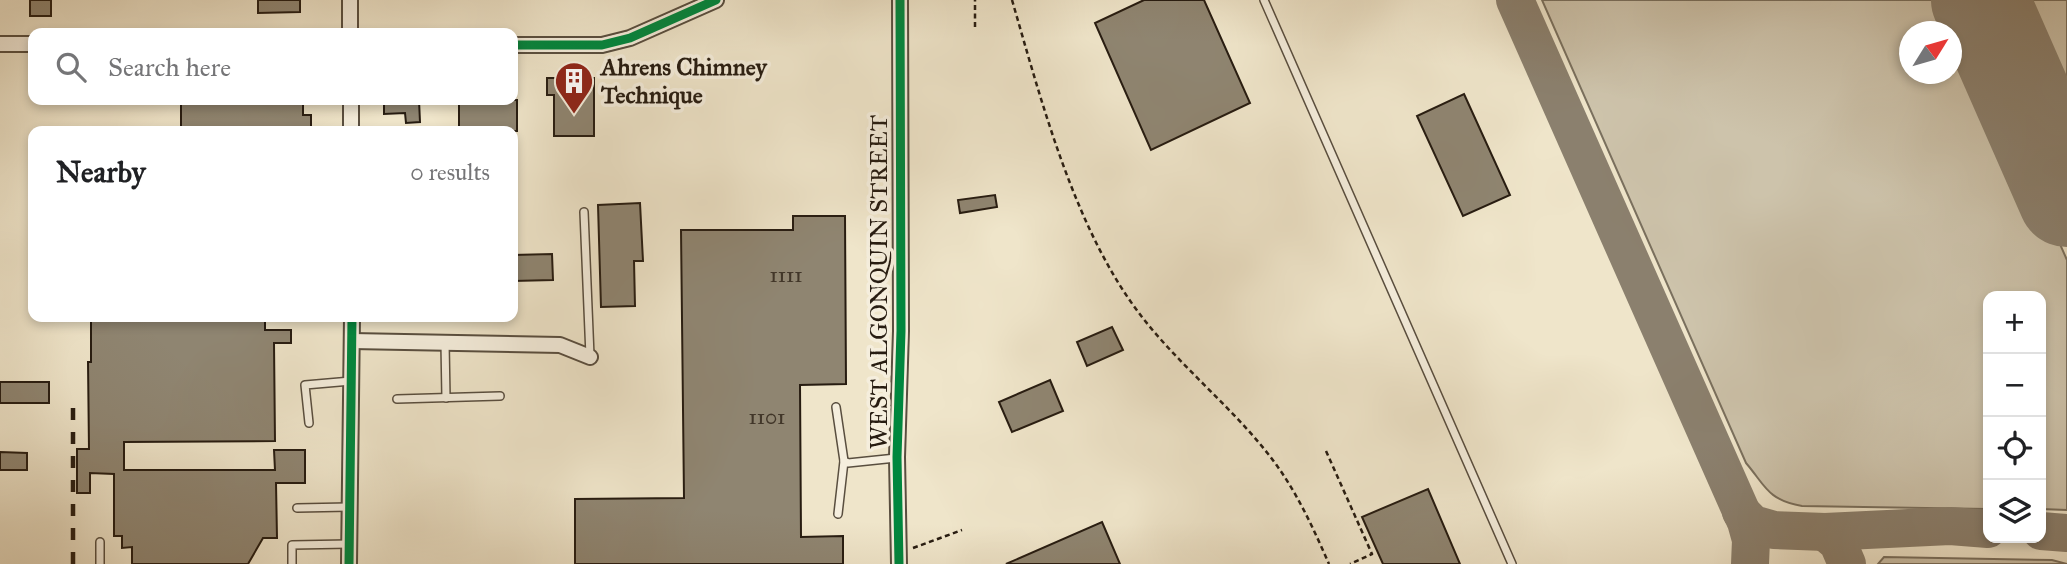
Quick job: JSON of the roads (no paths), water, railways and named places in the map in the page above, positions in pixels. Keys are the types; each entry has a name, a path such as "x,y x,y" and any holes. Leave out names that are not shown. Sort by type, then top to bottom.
{"street":[{"path":"350,0 351,28"},
{"path":"518,45 602,45 631,38 716,0"},
{"name":"WEST ALGONQUIN STREET","path":"899,558 897,457 901,343 900,0"},
{"path":"0,44 28,44"},
{"path":"351,105 351,126"},
{"path":"349,564 352,322"},
{"path":"352,341 560,345 590,357"}],"lane":[{"path":"1264,0 1512,564"},
{"path":"584,212 590,357"},
{"path":"445,343 446,398"},
{"path":"309,423 305,385 352,381"},
{"path":"397,399 500,396"},
{"path":"836,407 844,461 838,514"},
{"path":"844,461 848,463 897,457"},
{"path":"297,508 350,507"},
{"path":"100,542 100,564"},
{"path":"292,564 292,545 349,544"}],"railway":[{"path":"73,401 73,564"}],"place":[{"name":"Ahrens Chimney Technique","path":"574,115"}]}
